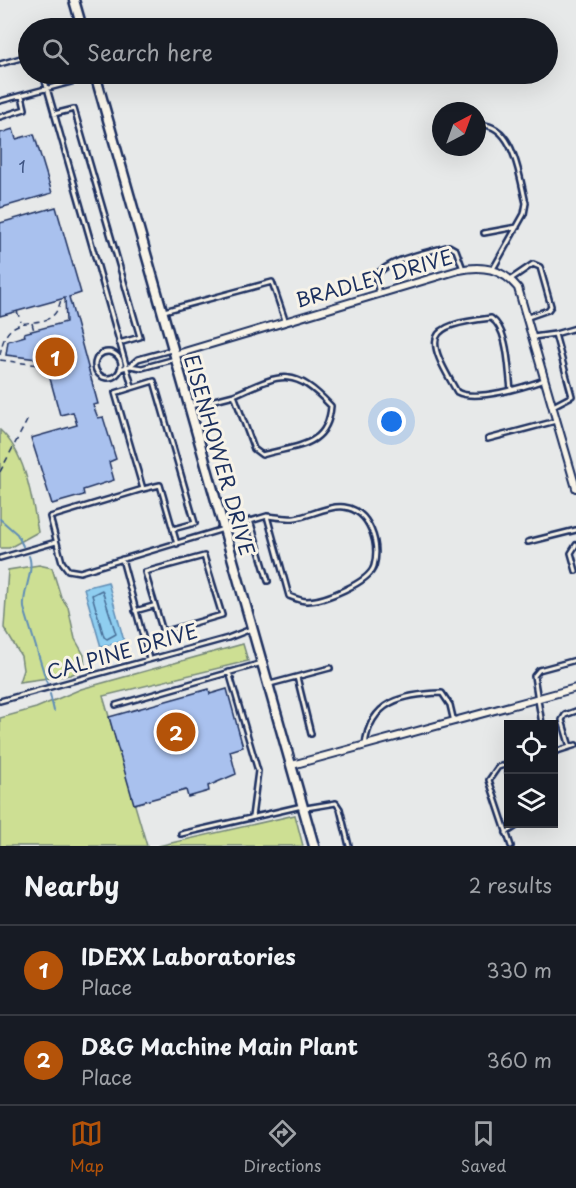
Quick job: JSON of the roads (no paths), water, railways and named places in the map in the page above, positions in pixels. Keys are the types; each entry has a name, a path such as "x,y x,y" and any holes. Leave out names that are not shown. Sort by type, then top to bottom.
{"street":[{"path":"74,0 79,18"},
{"name":"EISENHOWER DRIVE","path":"98,84 252,628 264,662 314,846"},
{"name":"BRADLEY DRIVE","path":"174,355 464,269 494,269"},
{"path":"494,269 511,279 518,288 574,471 576,488"},
{"path":"292,765 576,688"}],"lane":[{"path":"0,64 18,60"},
{"path":"46,84 132,387"},
{"path":"0,101 62,84"},
{"path":"0,117 25,109 22,96"},
{"path":"54,114 75,109 140,338 119,343"},
{"path":"486,126 494,126 505,135 526,203 517,227 494,269"},
{"path":"484,233 517,227"},
{"path":"379,294 375,276 378,272 449,246 456,250 464,269"},
{"path":"511,279 533,264 540,267 551,306 548,310 528,317"},
{"path":"162,312 272,282 285,321"},
{"path":"511,388 504,338 496,321 491,318 456,322 437,333 434,340 437,358 457,392 471,397 511,388 521,389 546,379"},
{"path":"533,337 576,328"},
{"path":"553,406 574,395 555,334"},
{"path":"120,369 121,362 110,352 101,354 96,360 95,369 104,378 112,378 120,369 142,368 174,355"},
{"path":"128,367 138,360 174,355"},
{"path":"189,406 234,395 267,380 292,376 315,389 331,406 326,432 312,441 262,455 254,449 234,395"},
{"path":"143,489 116,393 154,381 195,523 173,529"},
{"path":"488,439 557,420"},
{"path":"177,544 160,485 50,517 62,562 73,572 177,544 225,530 250,520 267,516 293,518 343,507 355,510 367,520 374,540 374,566 358,585 308,601 289,596 267,516"},
{"path":"250,520 268,581"},
{"path":"528,542 576,530"},
{"path":"0,558 56,542"},
{"path":"576,545 571,553 576,571"},
{"path":"204,556 222,615 163,632 154,606 145,572 204,556"},
{"path":"122,559 149,659"},
{"path":"135,611 154,606"},
{"name":"CALPINE DRIVE","path":"0,701 228,638 252,628"},
{"path":"541,720 532,679 536,674 576,660"},
{"path":"116,705 264,662"},
{"path":"270,684 330,668"},
{"path":"229,672 258,771 252,818"},
{"path":"297,677 311,734"},
{"path":"365,746 367,727 378,712 391,702 407,696 442,693 450,705 454,722"},
{"path":"570,747 562,720 565,715 576,711"},
{"path":"558,751 576,745"},
{"path":"504,766 494,770 489,780 511,846"},
{"path":"181,834 304,807 336,803 340,808 349,846"},
{"path":"506,833 514,828"}],"water":[{"path":"108,582 124,641 101,647 84,588"}],"waterway":[{"path":"0,519 17,534 23,546"},
{"path":"29,556 30,568 24,608 47,683"},
{"path":"50,694 54,711"}],"place":[{"name":"IDEXX Laboratories","path":"55,357"},
{"name":"D&G Machine Main Plant","path":"176,732"}]}
